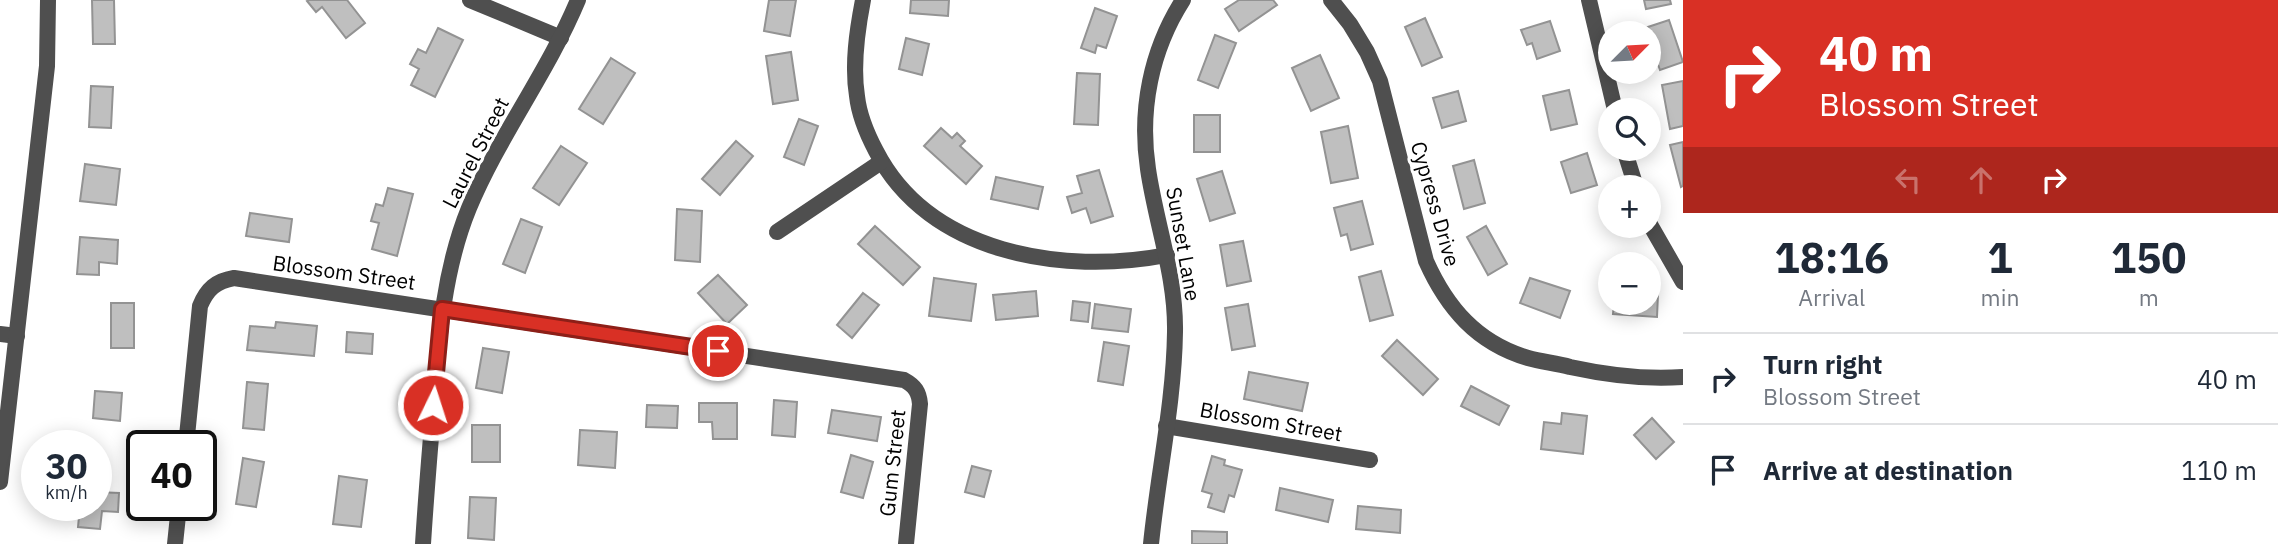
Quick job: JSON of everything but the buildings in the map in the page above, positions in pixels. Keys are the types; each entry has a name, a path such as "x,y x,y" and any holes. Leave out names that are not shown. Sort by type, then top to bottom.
{"street":[{"path":"0,482 47,66 48,0"},
{"path":"470,0 561,38"},
{"name":"Laurel Street","path":"423,544 442,309 458,240 486,171 561,38 578,0"},
{"path":"863,0 858,24 856,95 870,140 881,162 901,189 924,209 971,238 1006,251 1035,257 1111,263 1167,255"},
{"name":"Sunset Lane","path":"1151,544 1175,334 1167,255 1148,169 1146,105 1163,37 1182,0"},
{"name":"Cypress Drive","path":"1331,0 1367,52 1380,81 1426,261 1438,288 1459,316 1482,337 1503,349 1530,359 1632,377 1683,377"},
{"path":"1589,0 1612,98"},
{"path":"777,232 881,162"},
{"path":"1658,238 1683,282"},
{"name":"Blossom Street","path":"188,430 200,306 212,286 222,280 234,278 904,380 914,387"},
{"path":"0,334 17,336"},
{"name":"Gum Street","path":"905,544 920,404 919,394 914,387"},
{"name":"Blossom Street","path":"1166,426 1370,460"},
{"path":"175,544 177,521"}],"route":[{"path":"433,405 442,309 718,351"}]}
